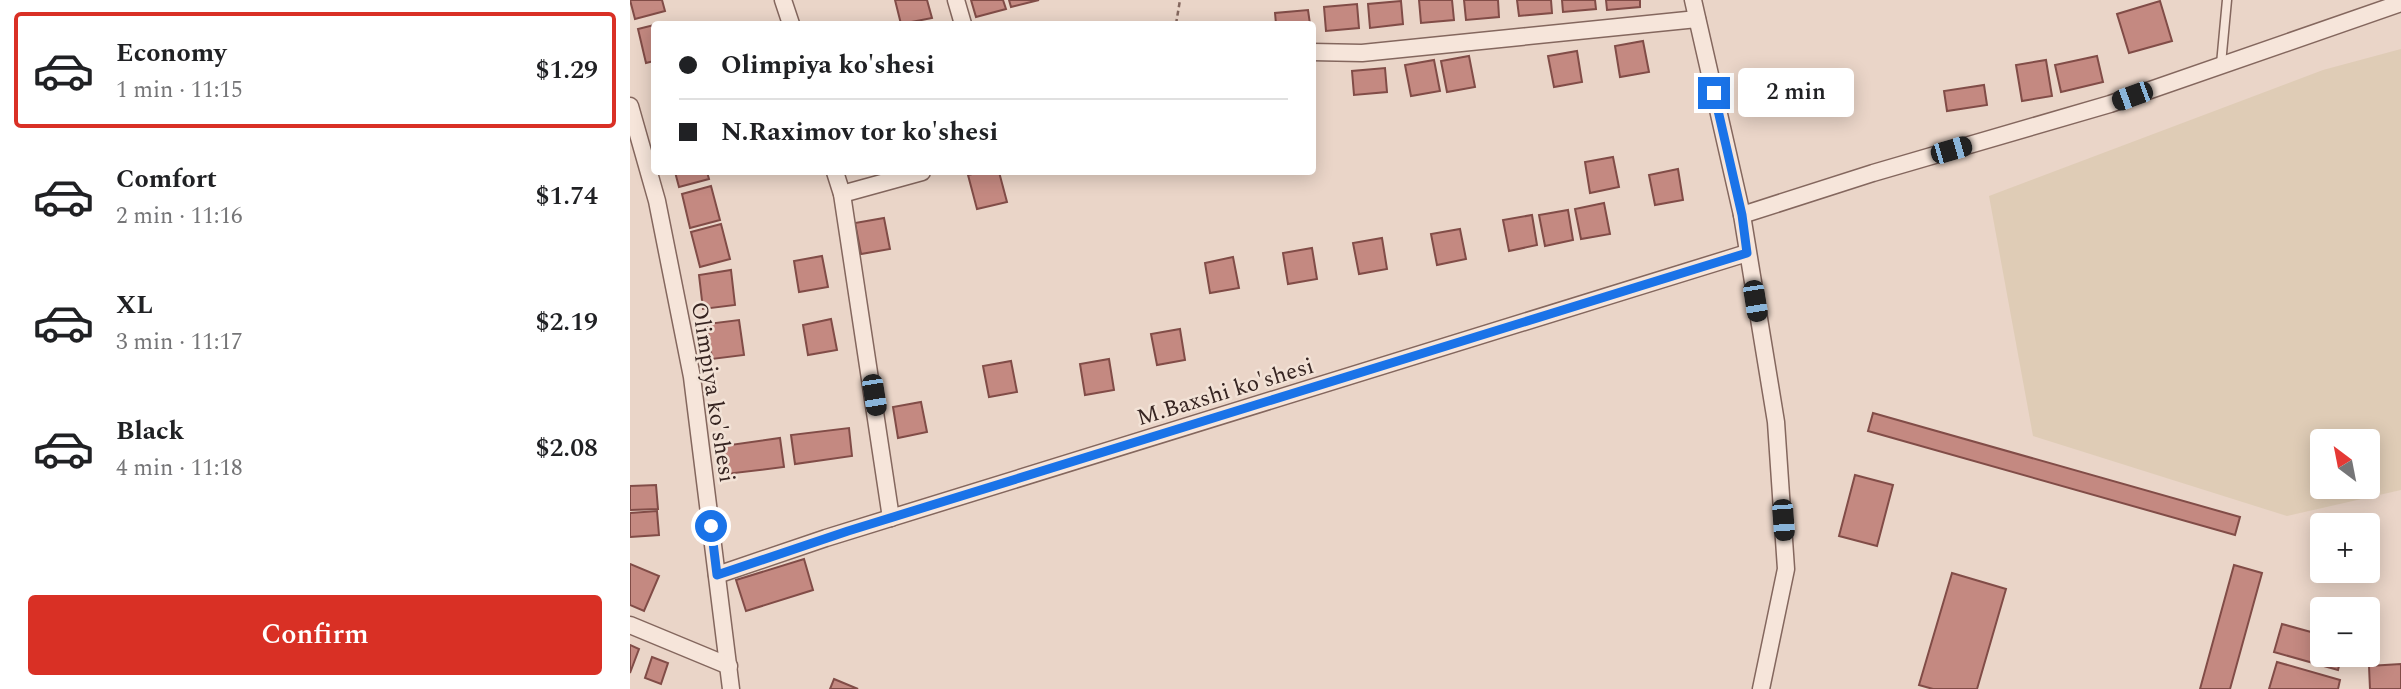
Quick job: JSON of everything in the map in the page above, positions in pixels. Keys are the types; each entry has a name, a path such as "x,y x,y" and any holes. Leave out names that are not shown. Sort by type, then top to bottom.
{"street":[{"path":"783,0 790,21"},
{"path":"956,0 962,21"},
{"path":"1693,0 1742,215 1776,422 1786,569 1761,689"},
{"path":"1742,215 1873,173 2110,104 2401,3"},
{"path":"1316,52 1362,53 1697,19"},
{"name":"Olimpiya ko'shesi","path":"630,106 657,201 692,377 731,689"},
{"path":"836,175 842,194 891,518"},
{"path":"842,194 911,175"},
{"name":"M.Baxshi ko'shesi","path":"717,575 891,518 1747,253"},
{"path":"630,625 729,666"}],"lane":[{"path":"2221,64 2227,0"}],"path":[{"path":"1176,21 1180,0"}],"shaded area":[{"path":"2401,49 2401,490 2380,495 2380,429 2310,429 2310,499 2362,499 2287,516 2033,436 1989,196 2323,70"}],"building":[{"path":"630,0 662,0 665,11 635,19"},
{"path":"895,0 927,0 932,18 900,21"},
{"path":"971,0 1003,0 1006,9 976,17"},
{"path":"1009,0 1039,0 1011,7"},
{"path":"1419,0 1452,0 1454,20 1421,23"},
{"path":"1464,0 1498,0 1499,17 1466,20"},
{"path":"1517,0 1551,0 1552,13 1519,16"},
{"path":"1562,0 1595,0 1596,9 1563,12"},
{"path":"1606,0 1640,0 1640,7 1607,10"},
{"path":"1401,1 1403,24 1370,28 1368,4"},
{"path":"2160,1 2172,41 2129,53 2117,14"},
{"path":"1357,4 1359,28 1326,31 1324,7"},
{"path":"1308,10 1310,21 1276,21 1275,13"},
{"path":"651,26 651,62 646,63 638,29"},
{"path":"1643,41 1649,72 1620,77 1615,46"},
{"path":"1577,51 1582,82 1554,87 1548,56"},
{"path":"1469,56 1475,87 1447,92 1441,61"},
{"path":"2097,56 2103,82 2061,92 2055,65"},
{"path":"1434,60 1440,91 1411,96 1405,65"},
{"path":"2046,60 2052,96 2022,101 2016,65"},
{"path":"1385,68 1387,92 1354,95 1352,71"},
{"path":"1984,85 1987,105 1947,111 1944,91"},
{"path":"1613,157 1619,187 1590,193 1585,162"},
{"path":"1678,169 1683,200 1655,205 1649,175"},
{"path":"676,175 708,175 709,179 679,187"},
{"path":"968,175 1000,175 1007,202 977,209"},
{"path":"711,186 720,220 690,228 682,194"},
{"path":"1604,203 1610,234 1581,239 1575,209"},
{"path":"1568,210 1573,240 1545,246 1539,215"},
{"path":"1532,215 1537,245 1509,251 1503,220"},
{"path":"884,218 890,249 861,254 855,223"},
{"path":"721,224 730,259 700,267 691,232"},
{"path":"1460,229 1466,259 1437,265 1431,234"},
{"path":"1382,238 1387,269 1359,274 1353,243"},
{"path":"1312,248 1317,279 1288,284 1283,253"},
{"path":"822,256 828,287 799,292 794,261"},
{"path":"1233,257 1239,288 1210,293 1205,263"},
{"path":"731,270 735,305 703,309 699,275"},
{"path":"831,319 837,350 808,355 803,325"},
{"path":"739,320 744,355 712,359 707,324"},
{"path":"1180,329 1185,360 1157,365 1151,334"},
{"path":"1109,359 1114,390 1085,395 1080,364"},
{"path":"1011,361 1017,392 989,397 983,366"},
{"path":"921,402 927,432 898,438 893,407"},
{"path":"1873,413 2240,517 2235,535 1868,431"},
{"path":"849,428 852,456 795,464 791,435"},
{"path":"780,438 784,467 726,474 723,446"},
{"path":"1855,475 1893,485 1877,546 1839,536"},
{"path":"656,485 658,509 630,510 630,486"},
{"path":"657,511 659,535 630,537 630,513"},
{"path":"804,559 813,590 746,611 736,580"},
{"path":"630,564 659,576 644,611 630,605"},
{"path":"2234,565 2262,573 2230,689 2200,689"},
{"path":"1952,573 2006,589 1977,689 1933,689 1919,685"},
{"path":"2282,624 2310,632 2310,662 2274,652"},
{"path":"630,645 639,649 630,673"},
{"path":"652,657 668,663 661,684 645,678"},
{"path":"2277,662 2340,680 2338,689 2269,689"},
{"path":"2401,664 2401,689 2370,689 2369,667"},
{"path":"834,679 858,689 830,689"}],"route":[{"path":"711,526 717,575 848,531 1747,253 1742,215 1714,93"}]}
